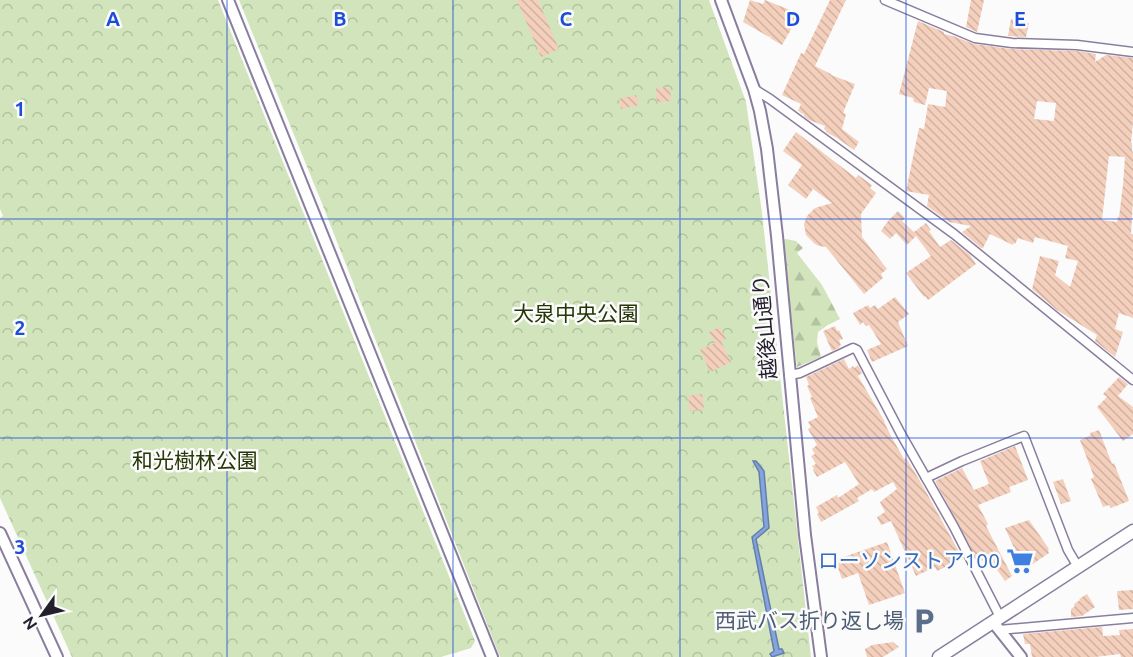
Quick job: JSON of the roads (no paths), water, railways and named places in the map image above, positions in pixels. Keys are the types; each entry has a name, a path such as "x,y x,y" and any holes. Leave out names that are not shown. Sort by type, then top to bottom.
{"main road":[{"path":"939,657 998,623 1133,531"}],"street":[{"path":"228,0 490,657"},
{"name":"越後山通り","path":"721,0 754,89 767,150 805,535 821,657"},
{"path":"885,0 975,38 1012,43 1077,45 1133,52"},
{"path":"754,89 954,234 1133,380"},
{"path":"789,375 800,374 855,348 954,527 998,623 1021,657"},
{"path":"926,478 1024,436 1068,550 1078,567"},
{"path":"0,533 57,657"},
{"path":"998,623 1133,618"}],"water":[{"path":"753,461 756,461 764,471 769,528 756,539 779,649 782,649 784,653 772,657 770,654 774,651 752,537 764,527 759,472"}],"place":[{"name":"ローソンストア100","path":"1020,561"},
{"name":"西武バス折り返し場","path":"924,621"}],"park label":[{"name":"大泉中央公園","path":"576,314"},
{"name":"和光樹林公園","path":"195,461"}]}
